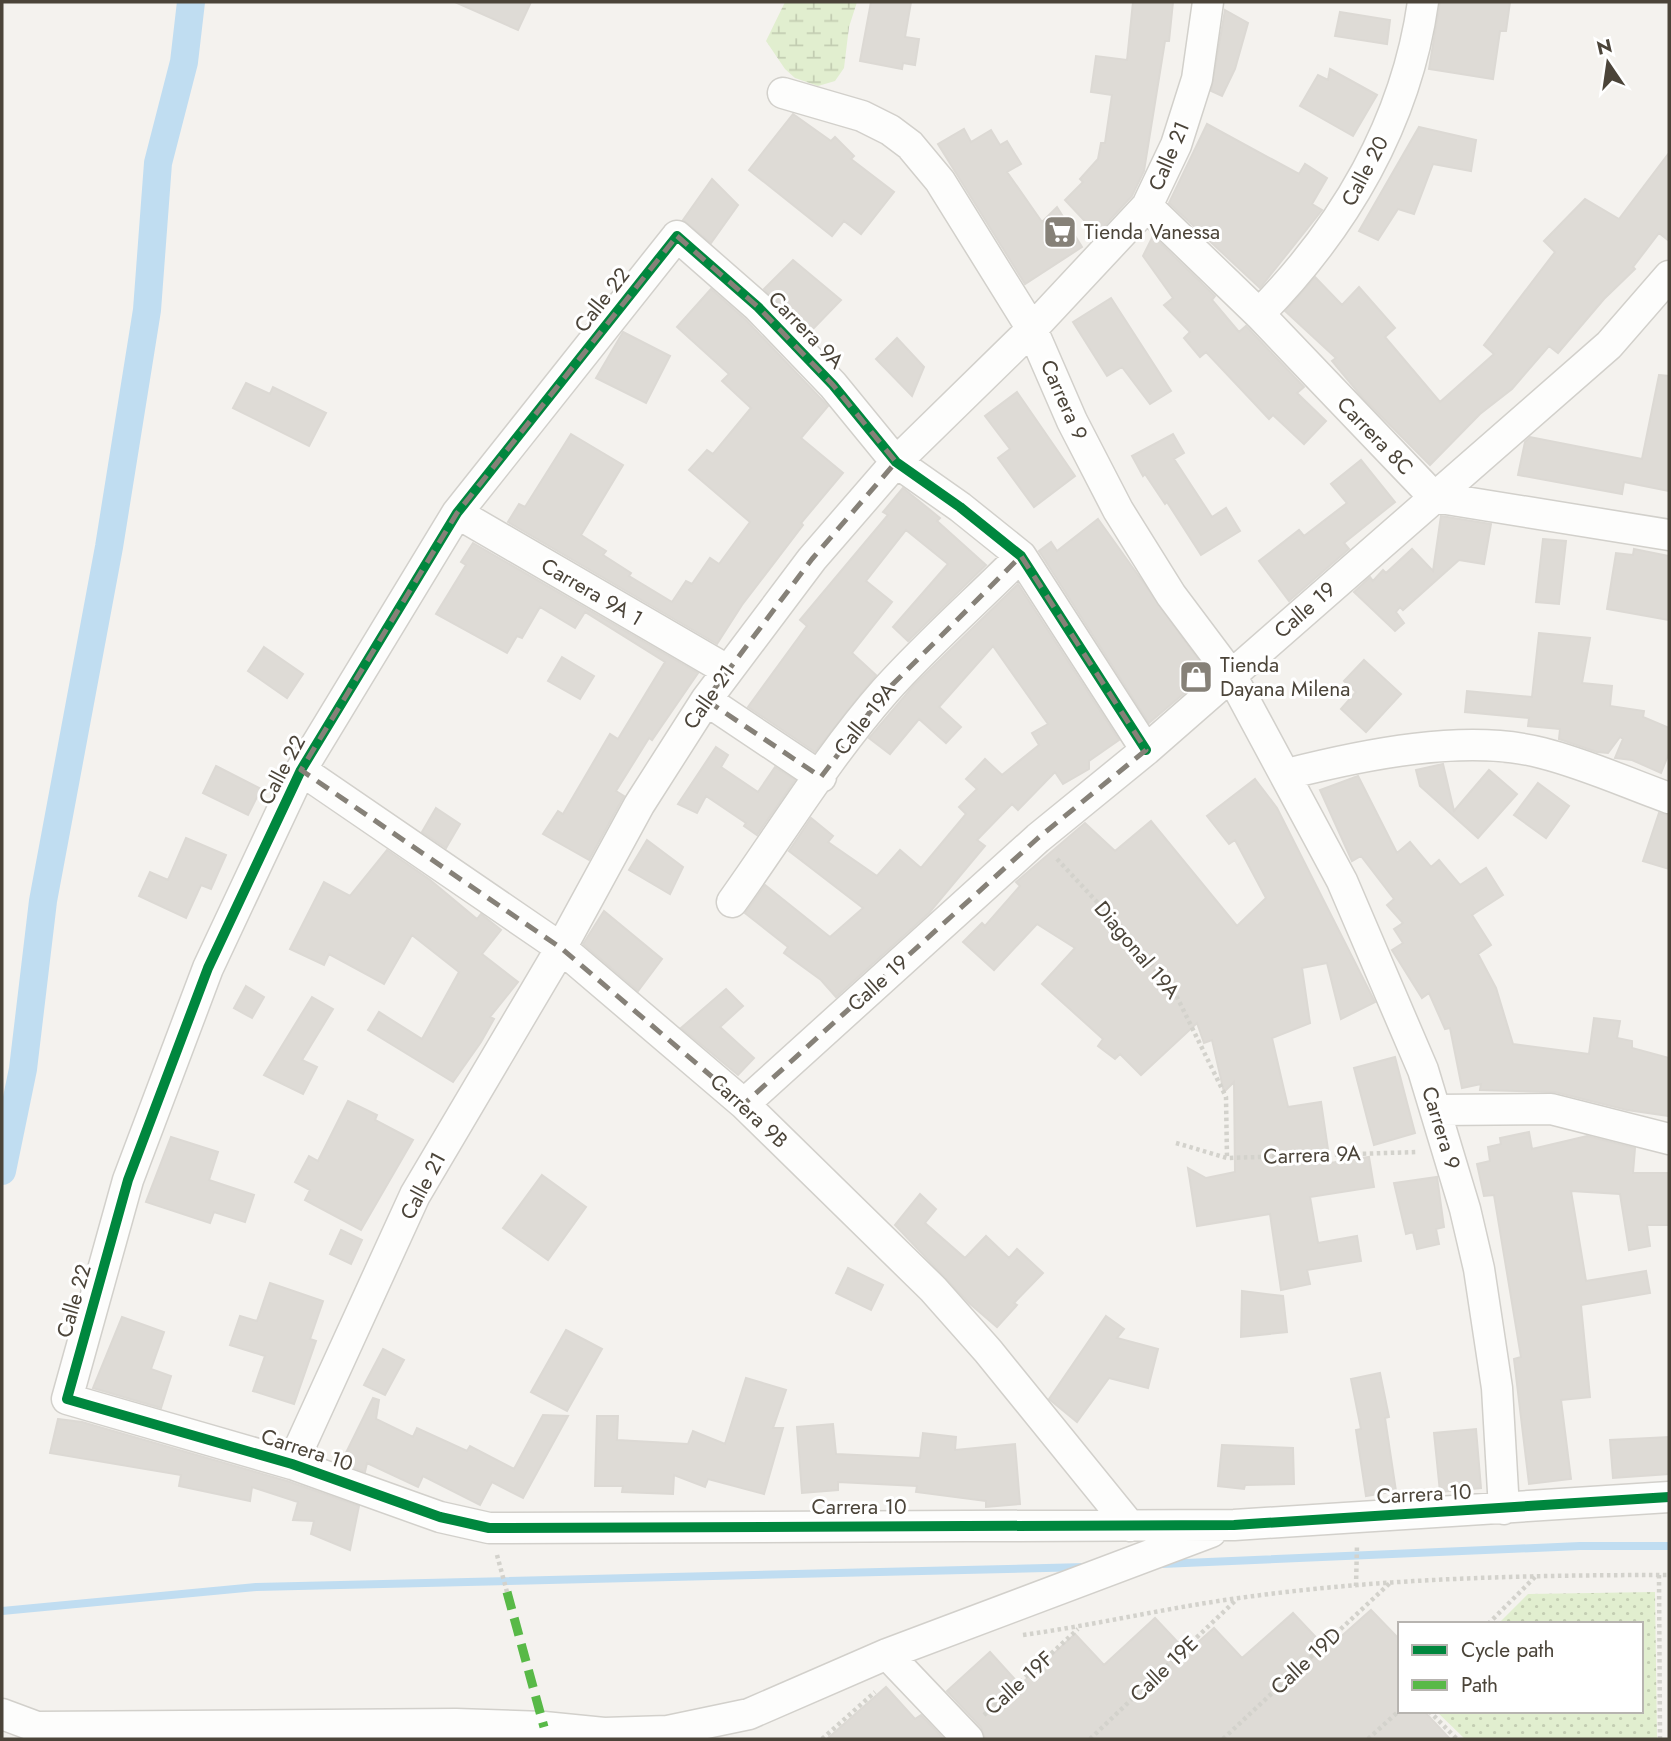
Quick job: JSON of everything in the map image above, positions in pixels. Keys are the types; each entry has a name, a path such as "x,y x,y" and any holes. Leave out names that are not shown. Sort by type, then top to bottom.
{"street":[{"name":"Calle 21","path":"292,1464 415,1195 561,948 639,805 706,700 812,559 896,462 1032,329 1147,206 1176,145 1197,79 1208,2"},
{"name":"Calle 20","path":"1259,314 1323,242 1374,159 1409,69 1423,2"},
{"name":"Carrera 9","path":"783,93 862,117 890,130 910,145 940,181 1032,329 1072,421 1118,510 1171,595 1231,675 1287,774 1342,881 1391,991 1450,1151 1471,1233 1489,1328 1502,1449 1504,1509"},
{"name":"Carrera 8C","path":"1147,206 1259,314 1434,497"},
{"name":"Carrera 9A","path":"677,236 758,307 833,384 896,462 960,506 1021,556"},
{"name":"Calle 22","path":"67,1399 128,1181 208,968 301,770 457,513 677,236"},
{"name":"Calle 19","path":"744,1104 1038,838 1146,750 1609,345 1669,276"},
{"path":"1434,497 1669,535"},
{"name":"Carrera 9A 1","path":"457,513 727,670"},
{"path":"1021,556 1146,750"},
{"name":"Calle 19A","path":"732,902 821,776 885,692 964,609 1021,556"},
{"path":"706,700 821,776"},
{"path":"1287,774 1395,751 1507,747 1542,753 1669,798"},
{"name":"Carrera 9B","path":"301,770 561,948 744,1104 933,1289 988,1351 1130,1526"},
{"path":"1437,1110 1551,1109 1669,1139"},
{"name":"Carrera 10","path":"67,1399 292,1464 440,1517 489,1528 1234,1525 1669,1497"},
{"name":"Carrera 10","path":"2,1714 25,1733 456,1724 668,1735 749,1714 894,1661 1106,1572 1234,1525"},
{"path":"894,1661 965,1737"},
{"path":"724,1739 749,1714"}],"path":[{"path":"1356,1586 1357,1544"},
{"path":"501,1570 507,1592"},
{"path":"1659,1575 1660,1739"},
{"path":"1012,1637 1238,1598 1356,1586 1536,1576 1669,1575"},
{"path":"1490,1622 1536,1576"},
{"path":"822,1739 894,1661"},
{"path":"1368,1739 1398,1712"},
{"path":"1431,1713 1457,1739"}],"highlighted area":[{"path":"677,236 758,307 833,385 896,462 812,559 706,700 821,777 885,692 1021,556 1146,750 1038,838 744,1104 561,948 301,770 457,513"}],"green space":[{"path":"785,2 857,2 849,27 844,68 835,81 818,86 795,78 785,69 766,41"},
{"path":"1655,1592 1657,1739 1465,1739 1438,1713 1643,1713 1643,1622 1500,1622 1528,1594"}],"building":[{"path":"455,2 531,2 518,30"},
{"path":"871,2 911,2 905,37 919,39 915,65 903,63 902,69 860,61"},
{"path":"1133,2 1173,2 1169,41 1165,41 1144,171 1132,196 1097,234 1065,200 1083,182 1080,179 1098,159 1101,143 1105,143 1112,95 1091,92 1096,56 1127,60"},
{"path":"1440,2 1510,2 1506,31 1500,31 1493,79 1429,69"},
{"path":"1225,10 1248,23 1235,69 1222,96 1211,91"},
{"path":"1340,12 1390,20 1387,44 1335,36"},
{"path":"1330,69 1377,95 1353,136 1300,106 1318,75 1328,80"},
{"path":"793,114 831,141 835,137 854,156 851,159 894,192 861,234 844,221 832,236 749,170"},
{"path":"1207,124 1299,174 1305,164 1327,178 1312,204 1322,210 1260,288 1169,203"},
{"path":"1419,127 1476,140 1471,171 1433,164 1414,214 1398,209 1378,240 1359,231"},
{"path":"964,129 971,142 991,130 1000,145 1007,141 1021,164 1007,172 1042,222 1057,207 1082,247 1025,284 938,144"},
{"path":"1669,153 1669,241 1659,233 1633,267 1635,269 1604,299 1558,353 1549,346 1512,389 1480,414 1430,465 1362,397 1332,361 1336,358 1285,311 1315,277 1342,305 1359,287 1395,328 1385,337 1440,402 1494,354 1484,345 1555,252 1544,241 1585,199 1619,219"},
{"path":"712,179 738,205 711,243 683,220"},
{"path":"1153,236 1215,296 1212,300 1239,332 1246,326 1304,387 1297,393 1326,421 1304,444 1273,415 1269,419 1206,352 1200,357 1184,338 1190,332 1164,305 1173,298 1143,256"},
{"path":"793,260 841,300 808,334 764,289"},
{"path":"711,289 746,320 828,406 801,438 843,473 801,523 803,525 742,605 717,644 508,522 519,504 525,507 571,434 623,465 581,535 606,551 603,555 631,573 629,576 672,602 686,581 692,584 710,558 719,564 750,522 689,470 707,450 713,454 751,408 722,381 729,374 677,327"},
{"path":"1111,298 1171,391 1150,404 1122,367 1107,376 1073,322"},
{"path":"623,332 670,356 646,403 596,378"},
{"path":"897,338 924,367 912,396 876,359"},
{"path":"1659,375 1669,376 1669,491 1624,482 1622,494 1518,475 1525,442 1530,437 1642,459"},
{"path":"246,383 270,394 273,387 326,413 309,446 233,408"},
{"path":"1017,392 1075,476 1034,507 998,458 1010,449 985,416"},
{"path":"1173,434 1184,453 1174,459 1212,517 1226,508 1240,531 1201,555 1167,502 1165,504 1145,474 1143,476 1132,456"},
{"path":"1361,460 1395,502 1344,543 1349,549 1289,601 1259,561 1299,530 1304,536 1347,503 1331,484"},
{"path":"903,488 940,518 937,521 986,565 908,641 893,627 948,564 906,530 866,581 892,602 852,653 876,675 815,752 748,707 807,626 800,620 888,515 883,512"},
{"path":"1441,516 1491,524 1484,564 1459,560 1403,610 1400,607 1396,612 1404,623 1395,631 1354,592 1370,577 1373,581 1383,570 1386,573 1412,549 1433,571"},
{"path":"1098,519 1208,673 1149,723 1039,551 1051,542 1057,551"},
{"path":"1543,539 1566,541 1559,604 1536,602"},
{"path":"473,543 698,673 652,740 649,738 616,791 624,796 589,860 543,834 558,811 563,814 610,734 618,739 665,662 585,612 575,628 540,607 522,638 517,636 507,653 436,614 466,565 461,562"},
{"path":"1634,549 1669,556 1669,620 1607,609 1616,553 1633,555"},
{"path":"1018,584 1119,740 1089,761 1089,769 1063,784 1055,772 1018,810 1012,804 977,840 985,846 929,913 836,997 821,980 784,953 788,947 745,913 765,885 830,937 863,908 789,851 811,818 833,836 828,842 877,876 900,850 921,868 966,814 959,807 977,789 966,779 985,759 1002,775 1039,745 1032,733 1048,724 993,646 939,707 961,727 946,743 919,719 890,754 869,738 914,685"},
{"path":"1539,633 1590,638 1582,683 1612,686 1610,706 1644,711 1643,717 1669,728 1669,753 1661,773 1632,760 1615,758 1623,739 1620,737 1608,753 1597,752 1559,739 1560,729 1528,726 1529,718 1465,712 1467,691 1532,697"},
{"path":"264,647 303,674 287,698 248,671"},
{"path":"562,657 594,676 580,699 548,681"},
{"path":"1364,660 1401,694 1366,732 1341,709 1356,692 1344,681"},
{"path":"716,747 728,755 721,767 758,792 775,767 795,780 757,835 744,826 746,823 706,796 697,813 678,804"},
{"path":"1443,764 1454,811 1489,770 1517,794 1478,838 1420,786 1416,770"},
{"path":"216,766 261,789 248,815 203,793"},
{"path":"1358,776 1397,853 1410,842 1431,867 1439,860 1460,885 1486,868 1503,895 1472,915 1491,945 1478,954 1496,988 1513,1044 1589,1054 1594,1018 1620,1021 1617,1038 1632,1041 1632,1048 1669,1058 1669,1116 1627,1110 1555,1092 1480,1090 1481,1084 1462,1088 1450,1028 1445,1029 1429,993 1422,998 1392,950 1403,943 1394,929 1403,923 1387,905 1394,899 1361,856 1352,861 1320,790"},
{"path":"1255,779 1277,808 1375,1002 1341,1019 1327,963 1302,968 1310,1023 1272,1038 1288,1107 1321,1102 1330,1163 1369,1157 1374,1187 1310,1197 1318,1243 1357,1236 1361,1261 1307,1270 1310,1284 1281,1290 1270,1214 1197,1226 1188,1168 1206,1178 1235,1172 1234,1082 1224,1092 1212,1040 1204,1043 1197,1023 1141,1075 1120,1054 1115,1059 1098,1046 1103,1039 1042,984 1075,948 1037,924 994,970 963,942 982,923 985,926 1020,886 1016,882 1085,823 1115,851 1151,821 1237,926 1266,898 1235,840 1229,844 1207,816"},
{"path":"1538,783 1569,806 1546,838 1514,815"},
{"path":"436,808 460,824 446,848 422,832"},
{"path":"1659,813 1669,815 1669,869 1643,861"},
{"path":"186,838 226,855 211,889 201,885 186,918 139,896 150,872 168,880"},
{"path":"647,840 683,867 670,894 629,870"},
{"path":"387,850 429,879 477,919 481,914 501,930 482,954 518,982 490,1017 494,1019 481,1042 453,1082 368,1030 379,1012 422,1039 459,972 412,935 384,984 329,954 324,965 290,949 324,882 350,896"},
{"path":"604,911 662,959 638,991 583,944"},
{"path":"246,986 264,997 252,1018 234,1008"},
{"path":"726,989 743,1006 720,1027 754,1058 738,1075 681,1028"},
{"path":"312,997 333,1009 302,1060 317,1067 303,1094 264,1075"},
{"path":"1395,1057 1415,1133 1374,1145 1354,1068"},
{"path":"348,1101 377,1115 375,1120 413,1140 361,1230 305,1200 310,1190 295,1182 309,1156 318,1161"},
{"path":"1529,1132 1532,1149 1587,1136 1635,1148 1633,1173 1669,1173 1669,1225 1647,1225 1650,1246 1629,1250 1620,1194 1571,1191 1586,1281 1646,1271 1650,1293 1581,1305 1590,1397 1561,1400 1571,1479 1529,1484 1514,1359 1521,1357 1494,1195 1484,1196 1477,1164 1490,1161 1488,1147 1501,1144 1500,1138"},
{"path":"171,1137 218,1152 209,1180 254,1195 245,1222 214,1212 210,1223 146,1202"},
{"path":"542,1175 586,1207 548,1260 503,1228"},
{"path":"1437,1177 1444,1227 1436,1229 1439,1244 1417,1249 1413,1232 1406,1234 1394,1183"},
{"path":"920,1194 936,1209 925,1223 965,1258 986,1236 1009,1258 1017,1249 1043,1273 1014,1303 1017,1305 997,1327 969,1303 895,1225"},
{"path":"341,1230 362,1240 351,1264 330,1254"},
{"path":"848,1268 883,1285 871,1310 836,1293"},
{"path":"270,1283 323,1301 310,1339 316,1341 294,1404 253,1391 265,1356 230,1345 240,1316 257,1321"},
{"path":"1242,1291 1283,1296 1287,1332 1241,1337"},
{"path":"1106,1316 1124,1329 1117,1338 1158,1349 1148,1388 1109,1378 1077,1422 1049,1399"},
{"path":"122,1317 164,1332 151,1369 171,1376 161,1408 93,1388"},
{"path":"566,1330 602,1349 567,1411 531,1392"},
{"path":"383,1349 404,1360 385,1395 364,1385"},
{"path":"1380,1373 1389,1417 1385,1418 1396,1491 1366,1496 1356,1430 1361,1429 1351,1379"},
{"path":"746,1378 786,1390 773,1428 783,1428 764,1494 708,1479 705,1487 674,1475 673,1494 622,1492 623,1486 595,1486 597,1416 618,1416 617,1440 688,1444 693,1431 725,1444"},
{"path":"373,1398 379,1400 376,1419 413,1437 417,1428 467,1451 470,1446 514,1469 543,1415 568,1416 523,1498 492,1482 480,1505 423,1476 418,1487 367,1463 365,1472 341,1463"},
{"path":"58,1419 82,1422 287,1481 359,1506 350,1550 311,1534 314,1521 293,1520 298,1502 252,1487 250,1501 179,1486 181,1475 50,1453"},
{"path":"833,1424 836,1454 920,1458 923,1433 956,1437 955,1450 1015,1444 1020,1504 986,1507 986,1501 916,1492 917,1486 838,1482 838,1490 802,1493 797,1427"},
{"path":"1476,1429 1481,1488 1440,1492 1434,1433"},
{"path":"1669,1437 1669,1474 1613,1478 1610,1440"},
{"path":"1222,1445 1293,1448 1294,1484 1245,1485 1244,1489 1218,1486"},
{"path":"1371,1610 1398,1638 1398,1713 1426,1713 1450,1739 985,1739 981,1727 947,1691 990,1652 1020,1685 1075,1634 1104,1665 1155,1618 1187,1652 1214,1628 1242,1658 1293,1613 1327,1649"},
{"path":"886,1687 915,1719 921,1715 944,1739 827,1739"}],"waterway":[{"path":"2,1171 23,1069 43,901 109,547 147,310 158,163 184,62 191,2"},
{"path":"1162,1564 1580,1546 1669,1546"},
{"path":"2,1611 256,1587 1086,1567"}],"marked path":[{"path":"507,1592 544,1727"}],"cycle path":[{"path":"1146,750 1021,556 960,507 896,462 833,385 758,307 677,236 457,513 301,770 208,968 128,1180 67,1399 292,1464 440,1517 489,1528 1234,1525 1669,1497"}],"place":[{"name":"Tienda Vanessa","path":"1060,232"},
{"name":"Tienda Dayana Milena","path":"1196,677"}]}
